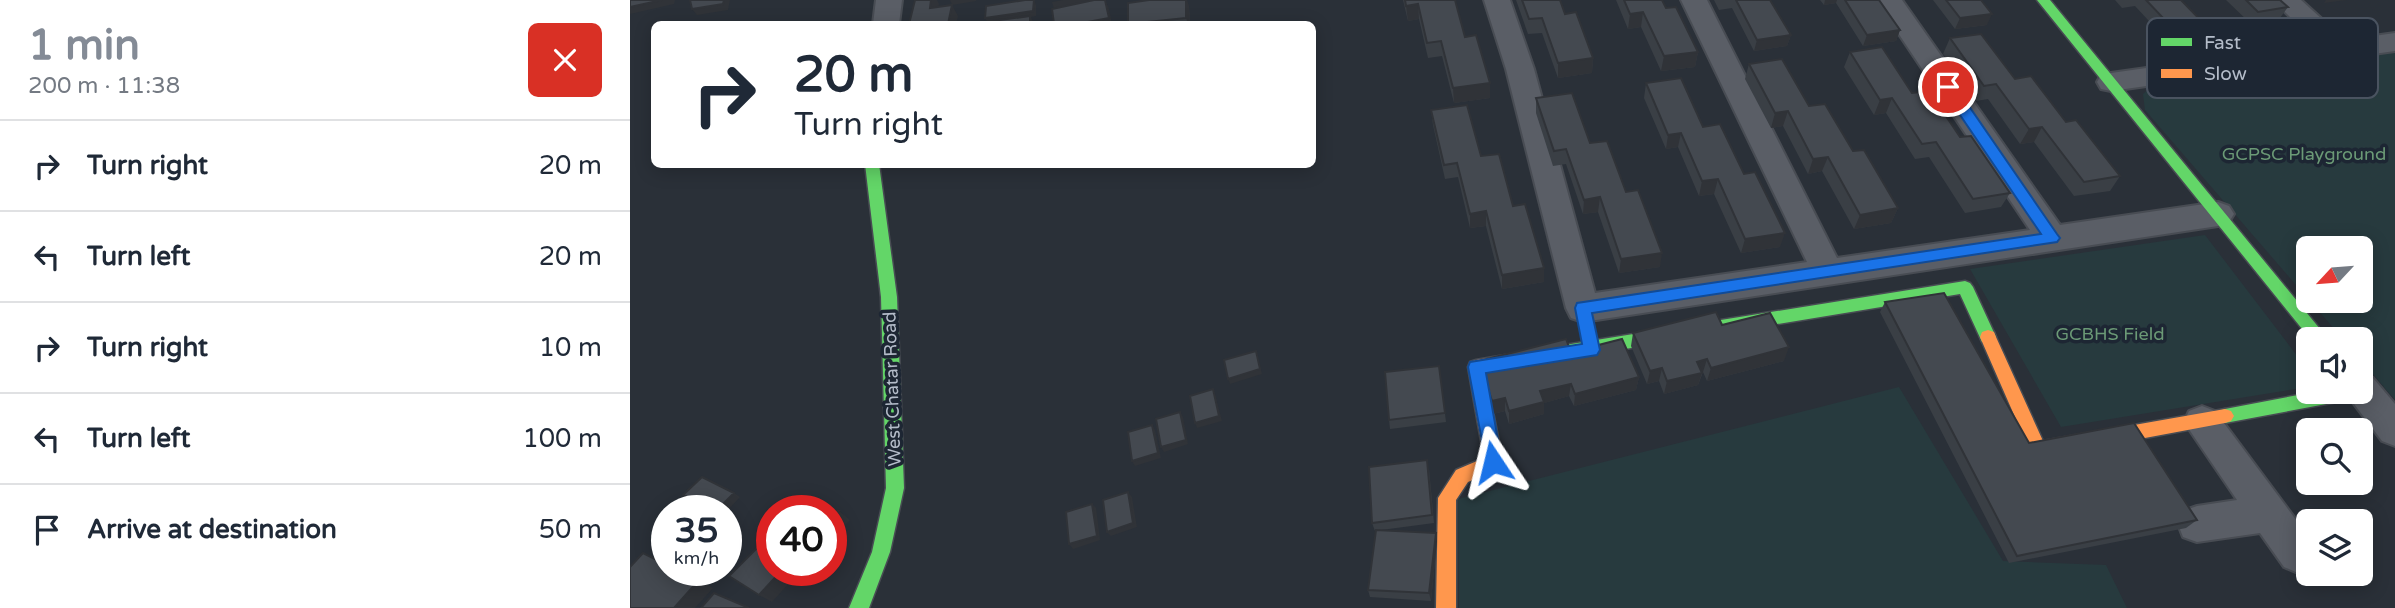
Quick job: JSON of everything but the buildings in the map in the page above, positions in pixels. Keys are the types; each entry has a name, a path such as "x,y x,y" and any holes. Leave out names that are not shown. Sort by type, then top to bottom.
{"street":[{"path":"886,21 890,0"},
{"path":"1497,0 1520,69 1592,350"},
{"path":"1694,0 1828,272"},
{"path":"1889,0 2052,238"},
{"path":"2043,0 2309,327"},
{"path":"2286,0 2305,18"},
{"path":"2111,82 2147,77"},
{"name":"West Chatar Road","path":"859,608 881,552 895,488 889,297 873,168"},
{"path":"1583,308 2218,214"},
{"path":"1446,608 1447,498 1462,475 1493,462 1476,367 1965,287 2038,450 2296,403"},
{"path":"2372,404 2395,430"},
{"path":"2202,422 2296,551"},
{"path":"2197,524 2269,514"}],"green space":[{"name":"GCPSC Playground","path":"2395,50 2395,400 2373,374 2373,327 2333,327 2320,313 2373,313 2373,236 2296,236 2296,285 2145,110 2143,94 2147,90 2147,98 2378,98 2378,52"},
{"name":"GCBHS Field","path":"2205,235 2296,354 2296,389 2061,427 1970,269"},
{"path":"1899,387 2003,561 2106,565 2127,608 1459,608 1458,499"}],"traffic: fast":[{"path":"2043,0 2310,327"},
{"path":"859,608 881,552 895,488 889,297 873,168"},
{"path":"1540,356 1965,287 1988,337"},
{"path":"2225,416 2296,403"}],"traffic: slow":[{"path":"1988,337 2038,450 2225,416"},
{"path":"1446,608 1447,498 1462,476 1494,462 1476,367 1540,356"}],"route":[{"path":"1493,462 1476,367 1592,350 1583,308 2052,238 1948,87"}]}
